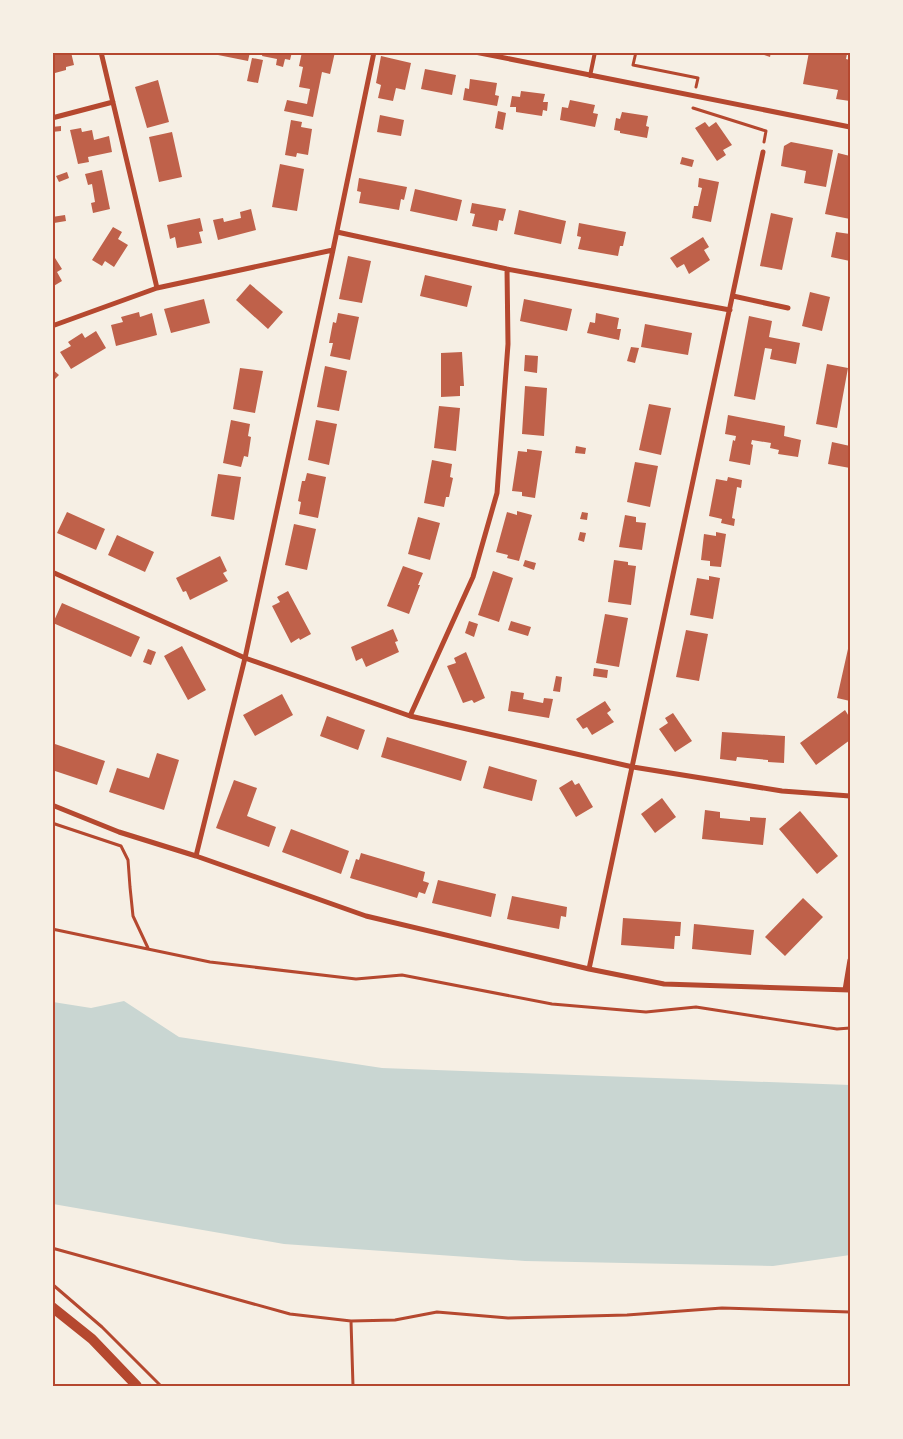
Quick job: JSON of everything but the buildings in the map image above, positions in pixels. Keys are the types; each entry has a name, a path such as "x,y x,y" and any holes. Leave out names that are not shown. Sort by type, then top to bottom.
{"main road":[{"path":"52,1307 92,1340 137,1386"}],"street":[{"path":"101,52 157,288"},
{"path":"196,856 245,658 374,52"},
{"path":"475,52 850,128"},
{"path":"52,118 113,102"},
{"path":"589,969 763,152"},
{"path":"337,232 507,269 730,310"},
{"path":"52,326 157,288 333,250"},
{"path":"410,716 473,577 497,493 508,344 507,269"},
{"path":"733,296 788,308"},
{"path":"52,572 245,658 410,716 633,767 782,792 850,796"},
{"path":"52,805 119,832 196,856 366,916 589,969 664,984 848,990 850,960"}],"lane":[{"path":"590,76 594,52"}],"path":[{"path":"636,52 633,65 698,78 691,108 766,131 763,152"},
{"path":"52,823 121,846 128,860 133,916 148,949"},
{"path":"52,929 210,962 356,979 402,975 552,1004 646,1012 696,1008 837,1029 850,1028"},
{"path":"52,1248 290,1314 351,1321 395,1320 437,1312 508,1318 627,1315 722,1308 850,1312"},
{"path":"351,1321 354,1386"}],"shaded area":[{"path":"124,1001 179,1037 382,1068 850,1085 850,1255 773,1266 525,1261 284,1244 53,1204 53,1002 91,1008"}]}
